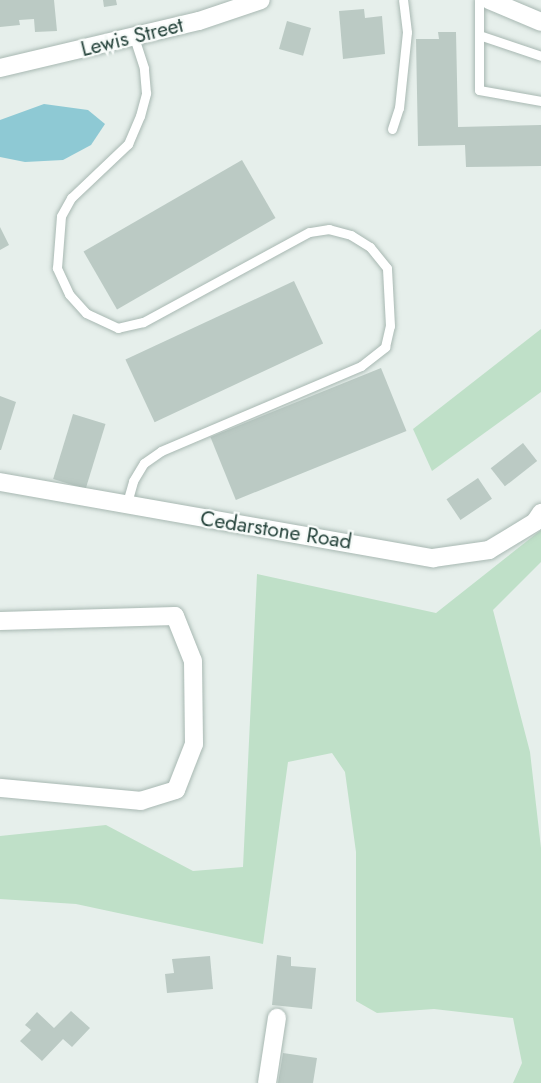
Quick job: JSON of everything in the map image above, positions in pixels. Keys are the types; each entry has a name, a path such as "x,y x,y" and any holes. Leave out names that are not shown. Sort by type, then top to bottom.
{"street":[{"name":"Lewis Street","path":"0,68 134,37 261,0"},
{"path":"489,0 541,22"},
{"name":"Cedarstone Road","path":"0,482 126,506 433,558 489,550 535,522 541,513"},
{"path":"0,621 175,616 193,661 194,744 176,790 141,801 0,788"},
{"path":"267,1083 277,1018"}],"lane":[{"path":"392,129 399,108 407,32 403,0"},
{"path":"479,0 479,90 541,101"},
{"path":"479,35 541,56"},
{"path":"126,506 144,463 161,451 361,366 385,347 390,326 387,268 370,247 351,235 329,229 309,232 143,321 118,328 100,323 69,294 57,268 61,216 71,198 128,144 136,125 146,93 144,68 134,37"}],"green space":[{"path":"541,329 541,392 432,471 413,429"},
{"path":"541,530 541,562 493,610 530,752 541,848 541,1083 513,1083 522,1063 513,1018 434,1009 377,1013 356,1001 356,852 345,772 332,753 288,762 263,944 76,904 0,899 0,836 106,825 193,871 243,867 257,574 436,613"}],"water":[{"path":"44,104 88,110 105,124 91,145 63,160 25,162 0,157 0,120"}],"building":[{"path":"0,0 54,0 57,31 35,32 34,19 19,20 20,25 0,27"},
{"path":"103,0 116,0 117,5 104,7"},
{"path":"364,9 365,18 382,16 385,54 343,59 339,11"},
{"path":"287,21 311,28 303,56 279,49"},
{"path":"438,32 456,32 458,127 541,125 541,166 466,167 465,145 418,146 416,39 439,39"},
{"path":"242,160 276,218 117,310 84,252"},
{"path":"0,227 9,245 0,250"},
{"path":"294,281 323,344 155,422 125,360"},
{"path":"381,368 406,431 236,500 210,437"},
{"path":"0,396 16,402 1,450 0,450"},
{"path":"73,414 106,424 86,489 53,479"},
{"path":"523,443 537,461 505,486 491,468"},
{"path":"478,478 492,499 460,520 446,499"},
{"path":"277,955 291,957 291,966 316,968 312,1009 272,1005"},
{"path":"210,956 213,989 167,993 165,974 174,973 172,959"},
{"path":"71,1011 90,1028 72,1047 63,1039 42,1061 20,1041 31,1030 25,1025 37,1012 54,1028"},
{"path":"283,1053 317,1058 313,1083 278,1083"}]}
